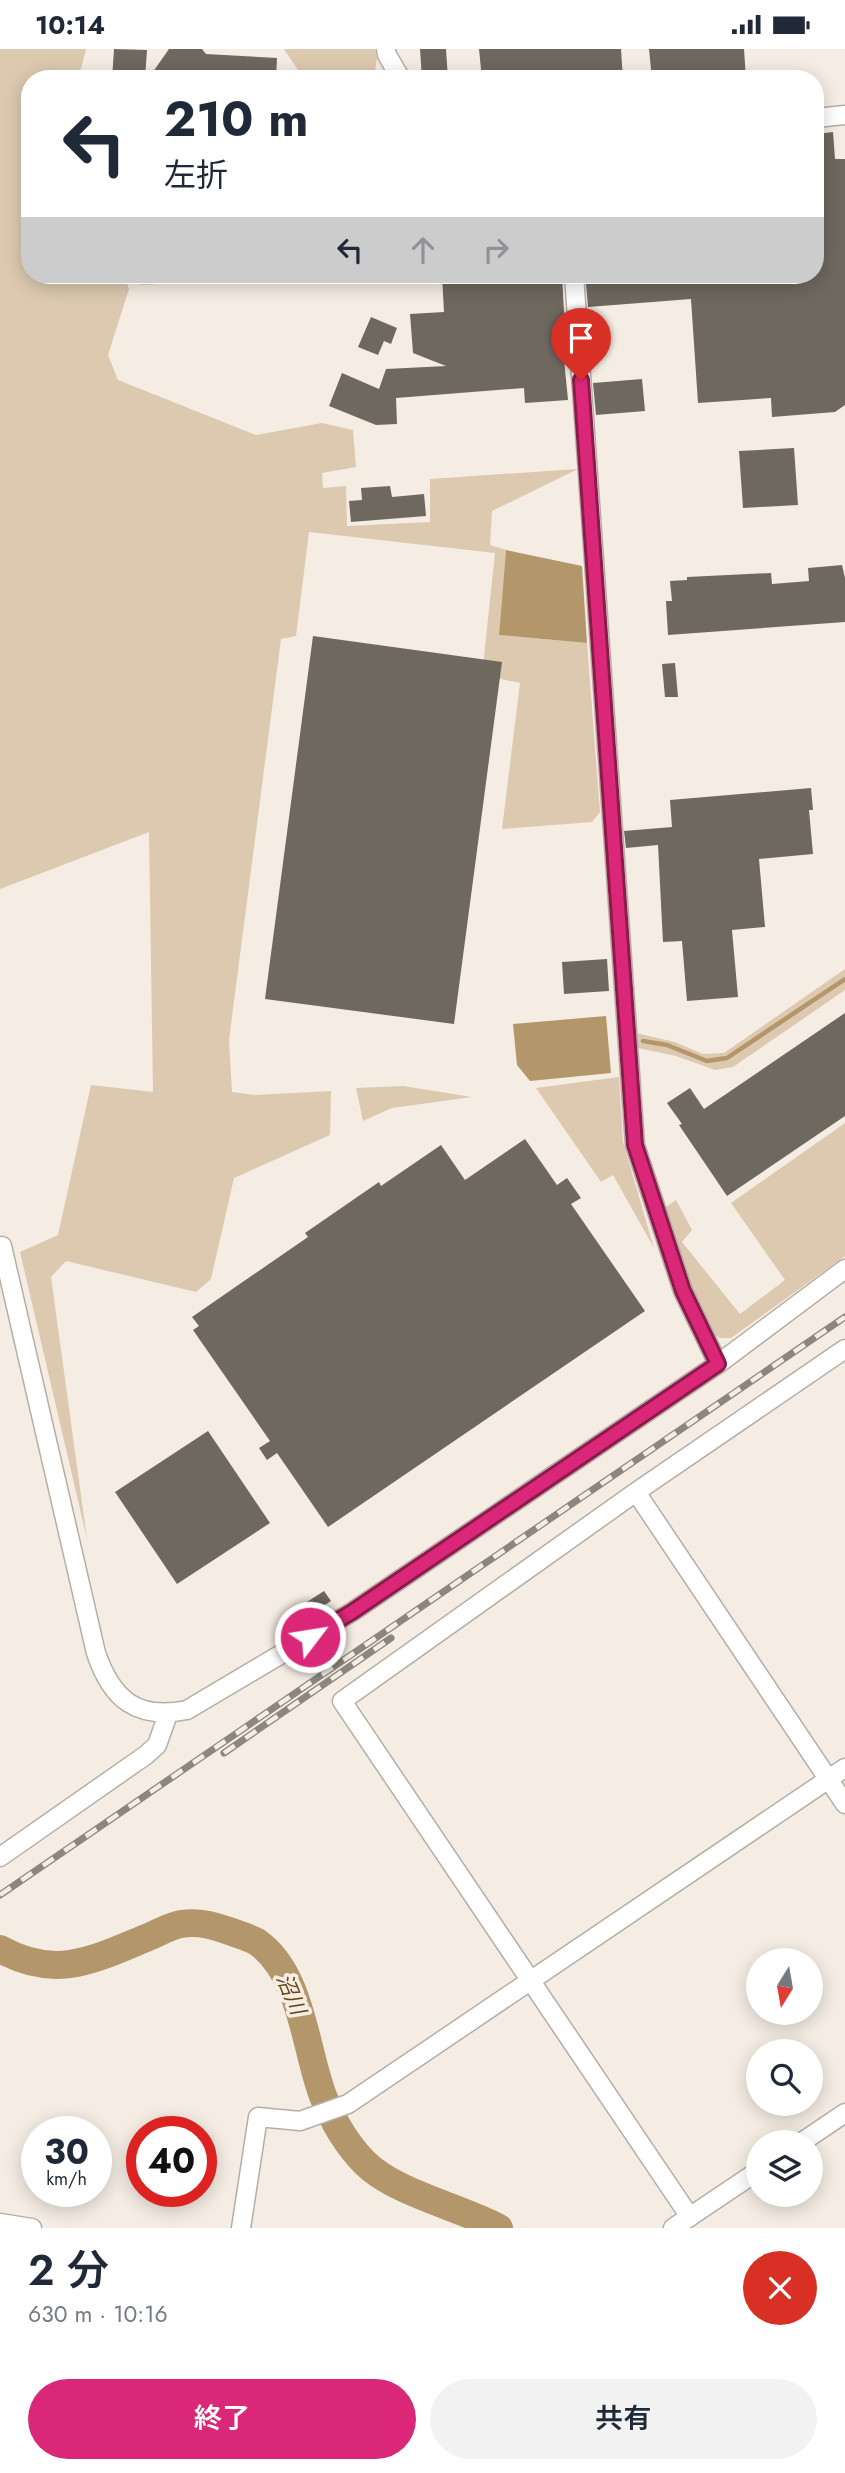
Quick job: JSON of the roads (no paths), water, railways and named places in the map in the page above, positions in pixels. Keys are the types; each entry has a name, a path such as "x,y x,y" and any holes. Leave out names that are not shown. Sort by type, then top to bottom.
{"street":[{"path":"386,49 396,70"},
{"path":"824,117 845,115"},
{"path":"575,284 635,1145 683,1291 718,1364"},
{"path":"2,1246 103,1674 115,1692 130,1705 148,1712 168,1714 187,1710 352,1612 718,1364 845,1269"},
{"path":"690,2217 342,1701 636,1492 845,1349"},
{"path":"636,1492 845,1804"},
{"path":"0,1857 146,1755 157,1745 168,1714"},
{"path":"241,2228 258,2117 300,2121 348,2104 845,1768"},
{"path":"820,2130 845,2113"},
{"path":"673,2228 746,2179"},
{"path":"0,2223 32,2228"}],"waterway":[{"path":"643,1041 667,1045 707,1061 727,1058 845,979"},
{"name":"沼川","path":"0,1949 39,1963 74,1963 109,1953 172,1926 188,1923 213,1926 257,1942 272,1956 293,1992 323,2096 341,2132 358,2156 393,2183 499,2228"}],"railway":[{"path":"0,1895 845,1317"},
{"path":"224,1753 391,1638"}]}
